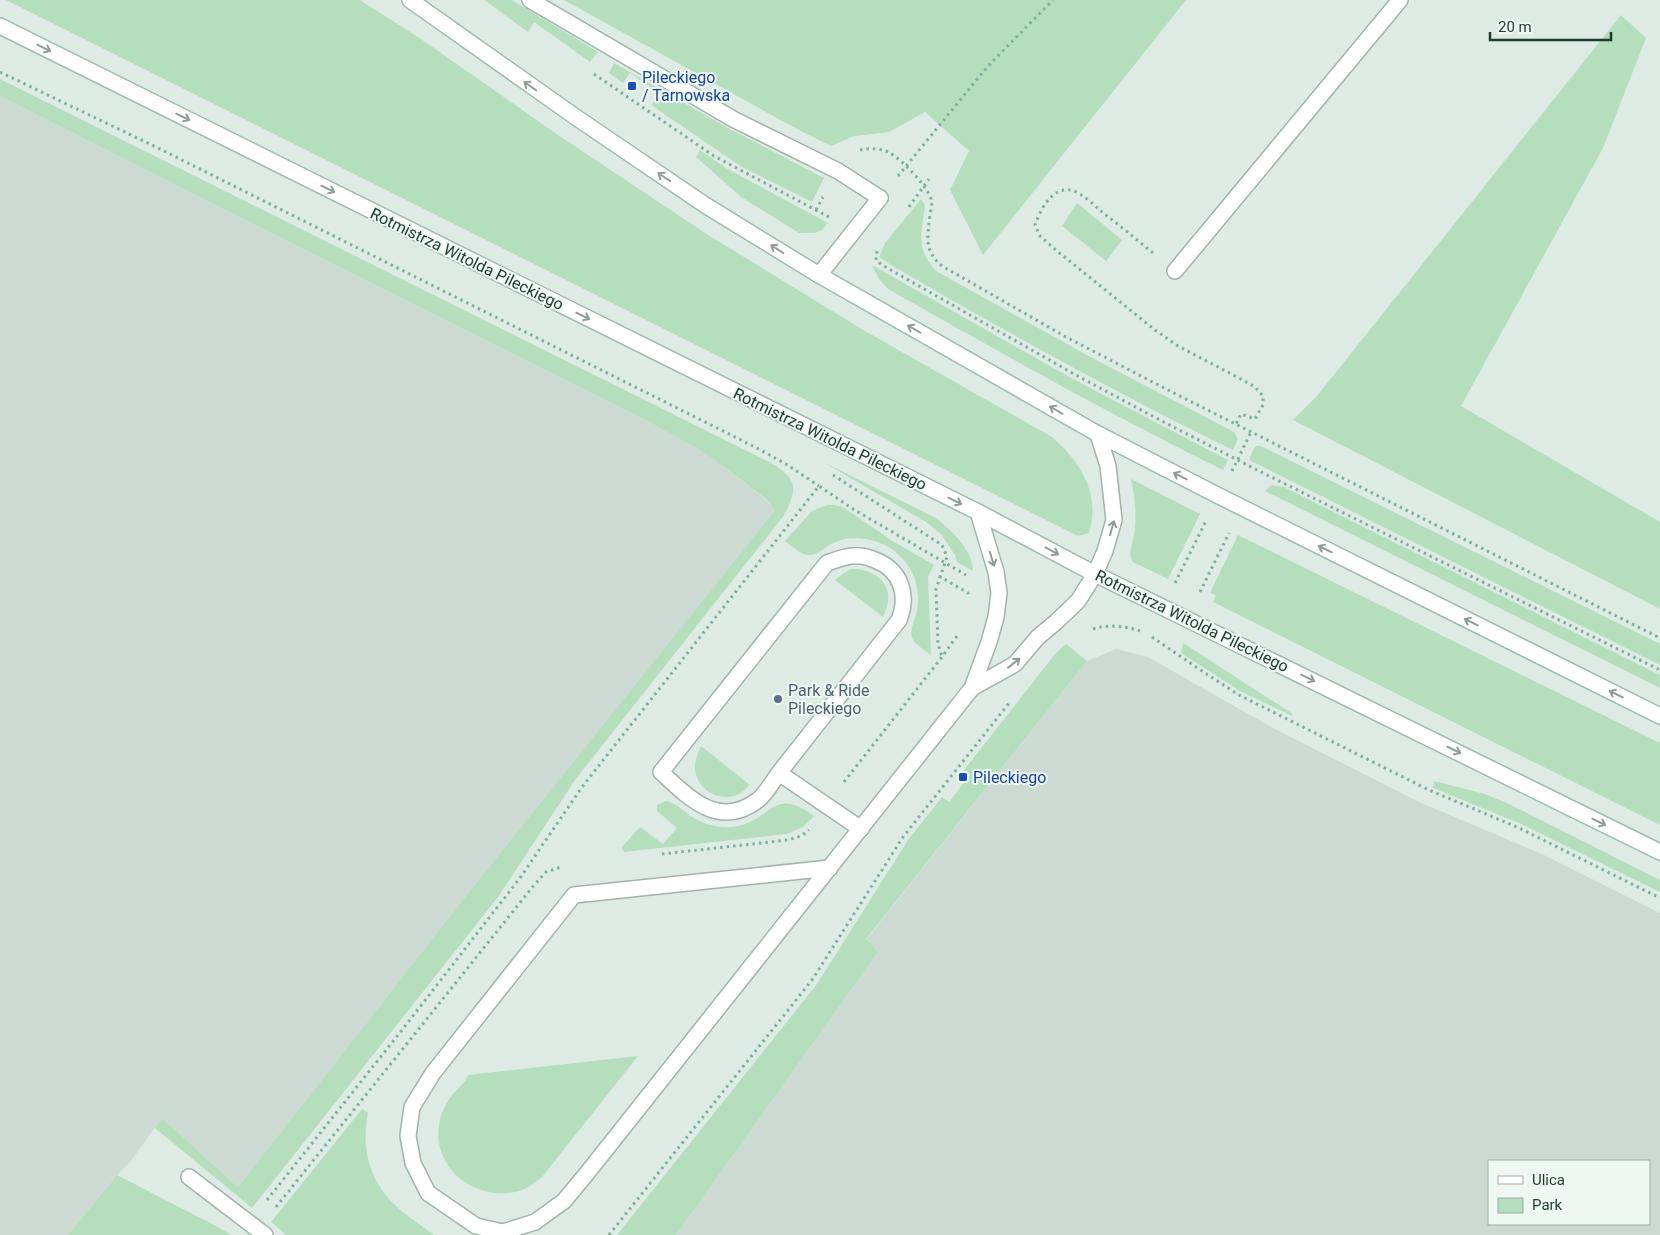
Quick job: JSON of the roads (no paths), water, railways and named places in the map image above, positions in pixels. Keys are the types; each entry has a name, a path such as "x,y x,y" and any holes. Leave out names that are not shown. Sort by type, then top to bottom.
{"main road":[{"path":"410,0 576,118 705,205 819,275 1098,434 1660,716"},
{"path":"530,0 733,119 838,171 880,198 819,275"},
{"path":"1175,270 1400,0"},
{"name":"Rotmistrza Witolda Pileckiego","path":"0,26 978,512 1095,574 1660,852"},
{"path":"972,688 1015,664 1038,637 1078,600 1095,574 1105,551 1114,520 1108,466 1098,434"},
{"path":"830,868 574,895 432,1073 412,1107 408,1136 411,1154 413,1164 428,1193 476,1226 503,1232 535,1222 564,1201 830,868 972,688 989,642 996,617 999,593 996,572 978,512"},
{"path":"862,556 884,563 898,576 903,594 904,609 899,620 779,773 760,799 745,809 729,813 719,813 707,809 681,790 662,772 827,563 844,557 862,556"},
{"path":"779,773 861,829"},
{"path":"189,1177 266,1235"}],"place":[{"name":"Pileckiego / Tarnowska","path":"632,86"},
{"name":"Park & Ride Pileckiego","path":"778,699"},
{"name":"Pileckiego","path":"963,777"}]}
